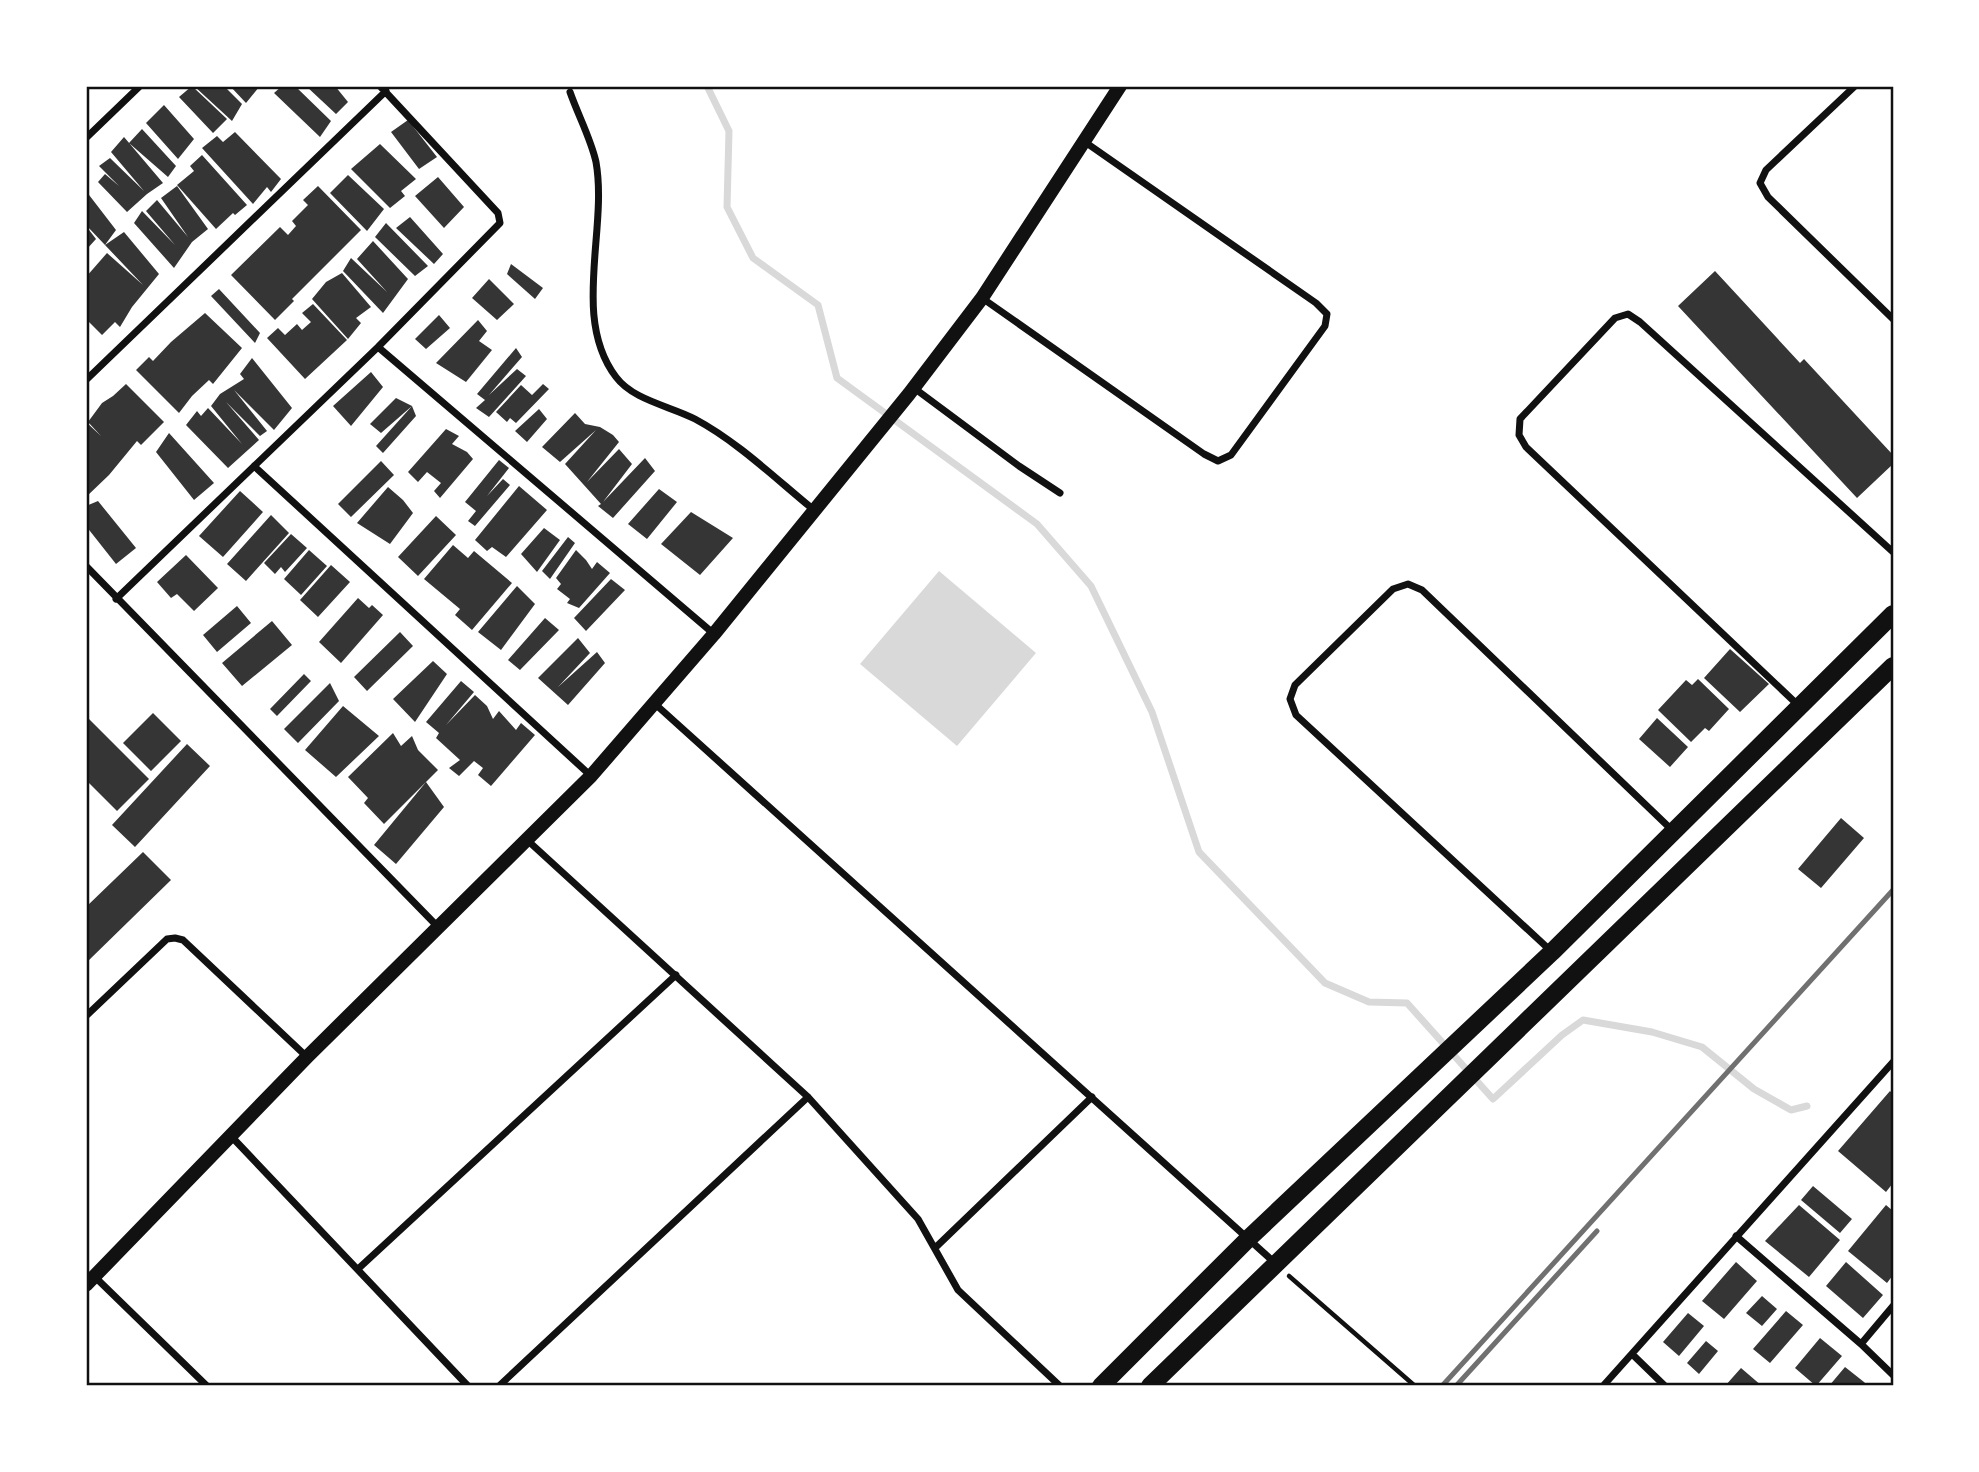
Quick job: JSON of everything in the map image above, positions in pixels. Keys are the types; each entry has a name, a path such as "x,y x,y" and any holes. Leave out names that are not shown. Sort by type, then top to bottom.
{"main road":[{"path":"90,1281 307,1057 591,776 714,634 911,391 982,298 1120,86"},
{"path":"1101,1386 1248,1239 1552,952 1893,614"},
{"path":"1150,1386 1893,666"}],"street":[{"path":"86,138 141,86"},
{"path":"1855,86 1766,170 1760,183 1768,197 1893,319"},
{"path":"86,380 383,89 498,213 500,223 378,347 116,599"},
{"path":"570,92 596,162 593,308 601,351 616,377 629,390 695,419 725,439 814,510"},
{"path":"982,298 1204,454 1218,461 1231,455 1325,326 1327,314 1316,303 1085,142"},
{"path":"1800,707 1526,447 1519,435 1520,419 1615,318 1628,314 1893,552"},
{"path":"378,347 714,634"},
{"path":"911,391 1060,493"},
{"path":"254,466 591,776"},
{"path":"86,566 439,928"},
{"path":"1552,952 1296,715 1290,699 1295,685 1393,589 1408,584 1422,590 1673,831"},
{"path":"654,703 1276,1264"},
{"path":"526,839 808,1097 918,1219 958,1290 1060,1386"},
{"path":"86,1016 167,939 175,938 183,940 307,1057"},
{"path":"358,1269 676,975"},
{"path":"1603,1386 1893,1062"},
{"path":"499,1386 808,1097"},
{"path":"935,1248 1092,1097"},
{"path":"230,1136 468,1386"},
{"path":"1737,1236 1893,1375"},
{"path":"90,1281 207,1386"},
{"path":"1861,1344 1893,1306"},
{"path":"1632,1354 1665,1386"}],"path":[{"path":"1276,1264 1415,1386"}],"shaded area":[{"path":"939,571 1036,653 957,746 860,664"}],"building":[{"path":"192,86 227,119 213,133 179,97"},
{"path":"194,86 224,86 242,104 232,121"},
{"path":"230,86 257,86 259,87 246,103"},
{"path":"282,86 295,86 331,121 320,137 274,93"},
{"path":"306,86 335,86 348,102 336,114"},
{"path":"164,105 194,139 178,159 146,123"},
{"path":"408,120 437,157 419,169 391,132"},
{"path":"142,129 176,166 168,177 129,143"},
{"path":"235,132 281,179 271,192 267,187 253,204 202,148 217,136 223,142"},
{"path":"124,137 163,183 127,212 98,182 105,174 119,186 99,166 110,158 144,191 111,152"},
{"path":"380,144 416,179 401,191 405,196 390,208 351,169"},
{"path":"202,155 247,205 235,215 233,213 216,229 177,185 194,171 190,166"},
{"path":"348,175 384,209 367,231 330,193"},
{"path":"438,177 464,207 444,228 415,196"},
{"path":"177,186 208,229 192,242 174,268 134,223 142,211 175,245 146,211 157,200 188,237 161,198"},
{"path":"318,186 361,230 292,299 294,301 275,320 231,275 280,227 288,235 296,226 292,221 308,205 303,200"},
{"path":"86,191 116,230 105,245 86,225"},
{"path":"410,217 443,254 434,264 396,228"},
{"path":"386,223 428,266 415,276 375,237"},
{"path":"86,226 96,239 86,250"},
{"path":"124,232 159,274 132,307 120,327 115,322 102,335 86,319 86,277 107,253 143,285 105,245"},
{"path":"373,241 408,279 383,313 343,271 351,258 387,292 357,259"},
{"path":"511,264 543,288 535,299 507,274"},
{"path":"1715,271 1800,363 1804,359 1893,455 1893,464 1857,498 1678,306"},
{"path":"342,273 371,307 356,318 361,323 348,339 312,299 326,282"},
{"path":"489,279 514,304 497,320 472,298"},
{"path":"219,289 260,333 255,343 211,296"},
{"path":"313,304 347,340 305,379 267,338 278,328 285,335 297,324 302,330 311,322 302,313"},
{"path":"205,313 242,348 213,384 209,380 179,413 136,370 149,357 153,361"},
{"path":"439,315 450,328 426,349 415,339"},
{"path":"478,320 487,331 479,341 492,350 466,382 436,363"},
{"path":"516,348 522,357 489,395 517,369 526,376 489,417 476,408 485,400 477,394"},
{"path":"252,358 292,408 274,430 234,390 267,431 260,436 226,402 259,440 228,468 186,425 197,411 201,416 208,408 242,444 211,406 220,394 244,379 240,374"},
{"path":"371,372 383,387 351,426 333,406"},
{"path":"126,384 164,422 141,445 137,441 109,475 86,497 86,422 101,436 88,422 102,403"},
{"path":"543,384 549,389 516,423 510,418 507,422 496,412 521,385 532,395"},
{"path":"396,398 412,406 381,433 370,424"},
{"path":"412,406 416,416 383,453 376,446"},
{"path":"539,409 547,419 527,442 515,431"},
{"path":"575,413 585,424 600,427 619,442 587,482 619,449 632,464 603,502 645,458 655,471 613,518 598,506 601,504 565,464 596,430 560,462 542,447"},
{"path":"446,429 459,436 452,444 467,452 473,459 440,498 434,491 441,483 427,472 418,482 408,472"},
{"path":"169,433 214,483 194,500 156,452"},
{"path":"499,460 509,468 487,496 503,479 510,485 475,526 468,521 476,511 465,502"},
{"path":"381,461 394,475 351,517 338,504"},
{"path":"519,486 547,510 506,557 492,547 487,551 475,540"},
{"path":"388,487 413,513 390,544 357,523"},
{"path":"659,489 677,502 647,539 628,524"},
{"path":"240,491 263,512 223,557 199,536"},
{"path":"98,501 136,548 116,564 86,526 86,506"},
{"path":"691,512 733,538 700,575 661,544"},
{"path":"271,515 289,533 246,581 227,564"},
{"path":"436,516 456,535 418,576 398,557"},
{"path":"544,528 560,540 537,572 521,554"},
{"path":"291,534 307,548 285,572 281,567 275,574 264,563"},
{"path":"568,537 575,543 550,579 542,571"},
{"path":"453,545 468,558 474,551 512,583 472,630 455,615 460,609 424,579"},
{"path":"309,550 327,566 301,595 284,579"},
{"path":"576,550 592,569 597,562 610,573 579,608 567,603 570,599 557,589 561,584 556,578"},
{"path":"186,555 218,588 194,611 177,594 171,598 157,582"},
{"path":"331,565 350,582 318,617 300,600"},
{"path":"611,579 625,590 586,631 574,618"},
{"path":"517,586 535,604 501,650 478,632"},
{"path":"358,598 383,615 341,663 319,642"},
{"path":"237,606 251,623 217,652 203,635"},
{"path":"545,618 559,630 520,670 508,660"},
{"path":"272,621 292,645 242,686 222,663"},
{"path":"400,632 413,646 367,691 354,677"},
{"path":"578,638 590,653 558,687 597,652 605,663 568,705 538,678"},
{"path":"1730,649 1769,684 1740,712 1704,678"},
{"path":"433,661 447,674 415,722 393,699"},
{"path":"304,674 311,681 277,716 270,709"},
{"path":"1698,679 1729,709 1709,731 1705,728 1691,742 1658,710 1686,680 1692,685"},
{"path":"461,681 474,692 446,725 475,695 487,706 493,719 499,711 516,730 521,723 535,735 491,786 478,775 483,768 474,761 459,776 449,768 460,760 436,738 439,733 426,722"},
{"path":"330,683 339,701 298,743 284,729"},
{"path":"343,706 379,736 336,777 305,750"},
{"path":"153,713 181,741 151,771 123,743"},
{"path":"86,716 149,779 117,811 86,780"},
{"path":"1657,718 1688,747 1670,767 1639,739"},
{"path":"393,733 401,746 412,736 418,750 438,770 384,824 364,803 368,798 348,777"},
{"path":"187,744 210,766 135,847 112,825"},
{"path":"426,782 444,807 396,864 374,845"},
{"path":"1841,818 1864,838 1821,888 1798,869"},
{"path":"143,852 171,880 86,963 86,907"},
{"path":"1890,1091 1893,1094 1893,1183 1886,1192 1838,1151"},
{"path":"1813,1186 1852,1219 1840,1233 1801,1200"},
{"path":"1799,1205 1840,1240 1809,1277 1765,1241"},
{"path":"1886,1205 1893,1211 1893,1275 1887,1283 1848,1251"},
{"path":"1736,1262 1757,1281 1724,1319 1702,1301"},
{"path":"1846,1262 1883,1295 1863,1318 1826,1286"},
{"path":"1762,1296 1777,1309 1762,1326 1746,1313"},
{"path":"1786,1311 1803,1325 1770,1363 1753,1349"},
{"path":"1688,1313 1704,1326 1679,1356 1663,1342"},
{"path":"1820,1338 1842,1356 1816,1386 1795,1368"},
{"path":"1706,1341 1718,1351 1699,1374 1687,1363"},
{"path":"1845,1367 1864,1382 1868,1386 1829,1386"},
{"path":"1741,1368 1762,1386 1725,1386"}],"waterway":[{"path":"707,86 729,131 727,207 753,258 818,305 837,378 1037,524 1091,586 1152,712 1199,852 1325,983 1369,1002 1407,1003 1493,1099 1562,1035 1583,1020 1652,1032 1702,1047 1754,1089 1791,1110 1807,1106"}],"railway":[{"path":"1442,1386 1893,890"},
{"path":"1456,1386 1597,1231"}]}
